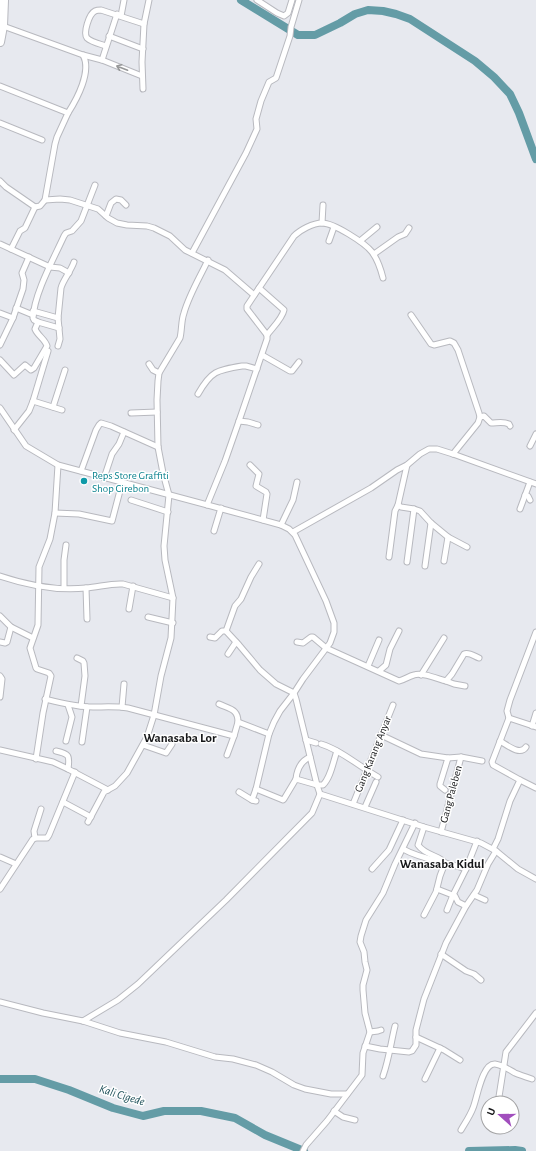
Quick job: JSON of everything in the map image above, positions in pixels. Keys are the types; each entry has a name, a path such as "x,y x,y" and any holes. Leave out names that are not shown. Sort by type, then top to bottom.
{"main road":[{"path":"0,42 3,26 4,0"}],"street":[{"path":"102,60 109,36 124,0"},
{"path":"143,89 144,24 149,0"},
{"path":"257,0 265,3 277,13 286,16 292,0"},
{"path":"192,253 246,153 257,129 256,119 261,101 269,82 276,78 290,36 291,26 299,0"},
{"path":"106,46 91,40 86,36 89,20 91,15 96,10 102,10 144,24"},
{"path":"3,26 102,60 142,76"},
{"path":"109,36 143,49"},
{"path":"11,249 20,231 25,228 35,208 40,206 45,200 57,137 77,98 86,65 84,58 87,55"},
{"path":"0,86 68,113"},
{"path":"0,123 42,140"},
{"path":"0,181 35,208"},
{"path":"59,328 38,322 33,318 33,313 39,292 65,235 71,232 79,224 88,206 95,185"},
{"path":"45,200 66,199 100,211 114,221 127,225 151,227 166,234 181,247 225,270 254,295"},
{"path":"106,216 111,203 116,199 121,200 126,205"},
{"path":"322,223 323,205"},
{"path":"267,335 247,309 248,302 288,245 302,229 322,223 334,227 360,241 374,254 383,278"},
{"path":"329,241 334,227"},
{"path":"360,241 377,227"},
{"path":"374,254 398,237 405,234 409,228"},
{"path":"0,244 50,267 60,268 69,273"},
{"path":"0,345 13,318 24,283 22,271 29,257"},
{"path":"88,822 103,794 115,786 127,773 150,730 161,676 171,638 173,623 173,598 165,560 164,546 169,495 158,447 158,381 159,373 178,342 181,334 182,320 185,310 208,260"},
{"path":"58,346 60,339 58,318 62,284 74,262"},
{"path":"207,505 225,461 247,395 251,389 267,335 284,313 284,310 259,288"},
{"path":"16,308 58,318"},
{"path":"0,313 13,318"},
{"path":"411,315 428,342 431,344 434,345 450,341 454,343 458,350 480,418 478,423 453,454"},
{"path":"0,360 14,375 25,365 30,370 34,368 47,346 45,341 36,332 35,329 38,322"},
{"path":"14,430 29,411 48,351"},
{"path":"262,355 290,371 292,371 299,362"},
{"path":"149,364 153,370 159,373"},
{"path":"198,394 205,382 218,371 242,366 257,369"},
{"path":"53,407 65,370"},
{"path":"33,401 62,410"},
{"path":"0,408 14,430 30,449 58,465 281,525 293,532 326,601 335,628 333,636 326,648 275,718 269,734 254,801 239,792"},
{"path":"131,413 157,412"},
{"path":"480,418 484,416 491,423 502,422 508,423 510,426"},
{"path":"239,421 258,425"},
{"path":"81,471 93,438 100,424 102,423 158,447"},
{"path":"104,478 112,454 124,432"},
{"path":"530,446 536,434"},
{"path":"293,532 371,488 429,449 437,449 453,454 535,484 525,495 520,509"},
{"path":"36,759 45,699 51,676 49,673 37,670 30,650 38,625 40,567 49,543 55,513 58,465"},
{"path":"250,465 259,474 256,486 268,494 263,520"},
{"path":"389,557 395,511 398,505 402,468"},
{"path":"281,525 293,500 297,482"},
{"path":"55,513 79,514 112,521 122,483"},
{"path":"525,495 528,496 530,500"},
{"path":"131,500 168,512"},
{"path":"398,505 401,508 420,511 431,523 448,537 467,547"},
{"path":"214,531 221,508"},
{"path":"407,562 414,509"},
{"path":"425,566 431,523"},
{"path":"444,560 448,537"},
{"path":"64,588 64,560 66,545"},
{"path":"226,631 235,606 241,599 259,564"},
{"path":"0,576 24,583 64,588 86,588 115,583 133,586 173,598"},
{"path":"129,609 133,586"},
{"path":"86,588 87,619"},
{"path":"0,616 10,627 33,638"},
{"path":"148,617 173,623"},
{"path":"0,642 7,642 10,627"},
{"path":"210,637 215,638 222,631 226,631"},
{"path":"84,1020 118,1000 138,984 221,905 312,814 320,794 294,693 276,684 260,670 226,631"},
{"path":"379,671 386,665 390,649 399,631"},
{"path":"536,632 510,700 507,711 509,718 492,762 493,765 536,788"},
{"path":"297,642 303,643 313,637 326,648 399,680 412,675 421,675 465,686"},
{"path":"421,675 444,638"},
{"path":"368,666 379,640"},
{"path":"228,654 236,642"},
{"path":"446,681 464,654 471,654 479,658"},
{"path":"77,658 83,661 85,671 81,706"},
{"path":"0,676 2,679 0,697"},
{"path":"122,707 124,684"},
{"path":"45,699 68,705 87,707 122,707 234,736"},
{"path":"219,704 238,715 238,722 227,755"},
{"path":"66,741 72,717 68,705"},
{"name":"Gang Karang Anyar","path":"352,804 382,735 393,705"},
{"path":"82,742 87,707"},
{"path":"509,718 534,726 536,713"},
{"path":"238,722 269,734"},
{"path":"382,735 421,754 448,758 461,757 482,761"},
{"path":"306,740 337,751 367,769 377,780 365,808"},
{"path":"500,741 518,750 524,750 526,747"},
{"path":"143,745 166,753 172,744"},
{"path":"0,750 53,762 108,790"},
{"path":"56,751 64,753 68,756 68,769"},
{"path":"296,779 320,786 325,783 337,751"},
{"path":"256,789 282,800 284,799 296,779 303,760 310,757"},
{"name":"Gang Paleben","path":"441,832 461,757"},
{"path":"445,790 440,784 448,758"},
{"path":"0,889 30,843 35,838 48,837 74,772"},
{"path":"365,1046 411,1052 416,1045 418,1018 441,954 466,906 474,895 494,850 510,801 520,780"},
{"path":"320,794 424,827 477,841 494,850 515,866 536,879"},
{"path":"63,802 91,817"},
{"path":"35,838 34,831 41,809"},
{"path":"372,869 389,850 403,820"},
{"path":"303,1151 362,1075 362,1057 370,1032 365,1013 363,990 367,970 364,952 360,942 366,920 383,893 415,823"},
{"path":"424,827 418,846 423,851 445,862"},
{"path":"447,910 477,841"},
{"path":"403,849 418,856 445,862 466,869"},
{"path":"0,857 16,864"},
{"path":"424,915 437,889 445,862"},
{"path":"437,889 453,895 456,897 458,902 466,906"},
{"path":"474,895 485,900"},
{"path":"441,954 466,971 474,974 481,980"},
{"path":"0,1002 43,1013 84,1020 115,1032 166,1042 215,1058 233,1059 256,1065 274,1072 294,1085 305,1088 331,1094 348,1094"},
{"path":"499,1095 505,1057 508,1048 536,1013"},
{"path":"383,1076 396,1026"},
{"path":"370,1032 381,1030"},
{"path":"416,1037 440,1048 460,1060"},
{"path":"425,1079 440,1048"},
{"path":"461,1130 474,1107 483,1076 491,1064 504,1066 514,1072 532,1079"},
{"path":"334,1111 343,1117 355,1120"}],"waterway":[{"path":"241,0 298,35 315,35 355,14 368,10 383,11 410,19 475,61 494,77 510,94 519,113 536,159"},
{"name":"Kali Cigede","path":"0,1079 35,1079 69,1090 113,1108 143,1116 164,1111 201,1111 235,1118 265,1135 304,1151"},
{"name":"Kali Cigede","path":"469,1151 522,1151"}],"place":[{"name":"Reps Store Graffiti Shop Cirebon","path":"84,481"}],"district":[{"name":"Wanasaba Lor","path":"180,738"},
{"name":"Wanasaba Kidul","path":"442,864"}]}
